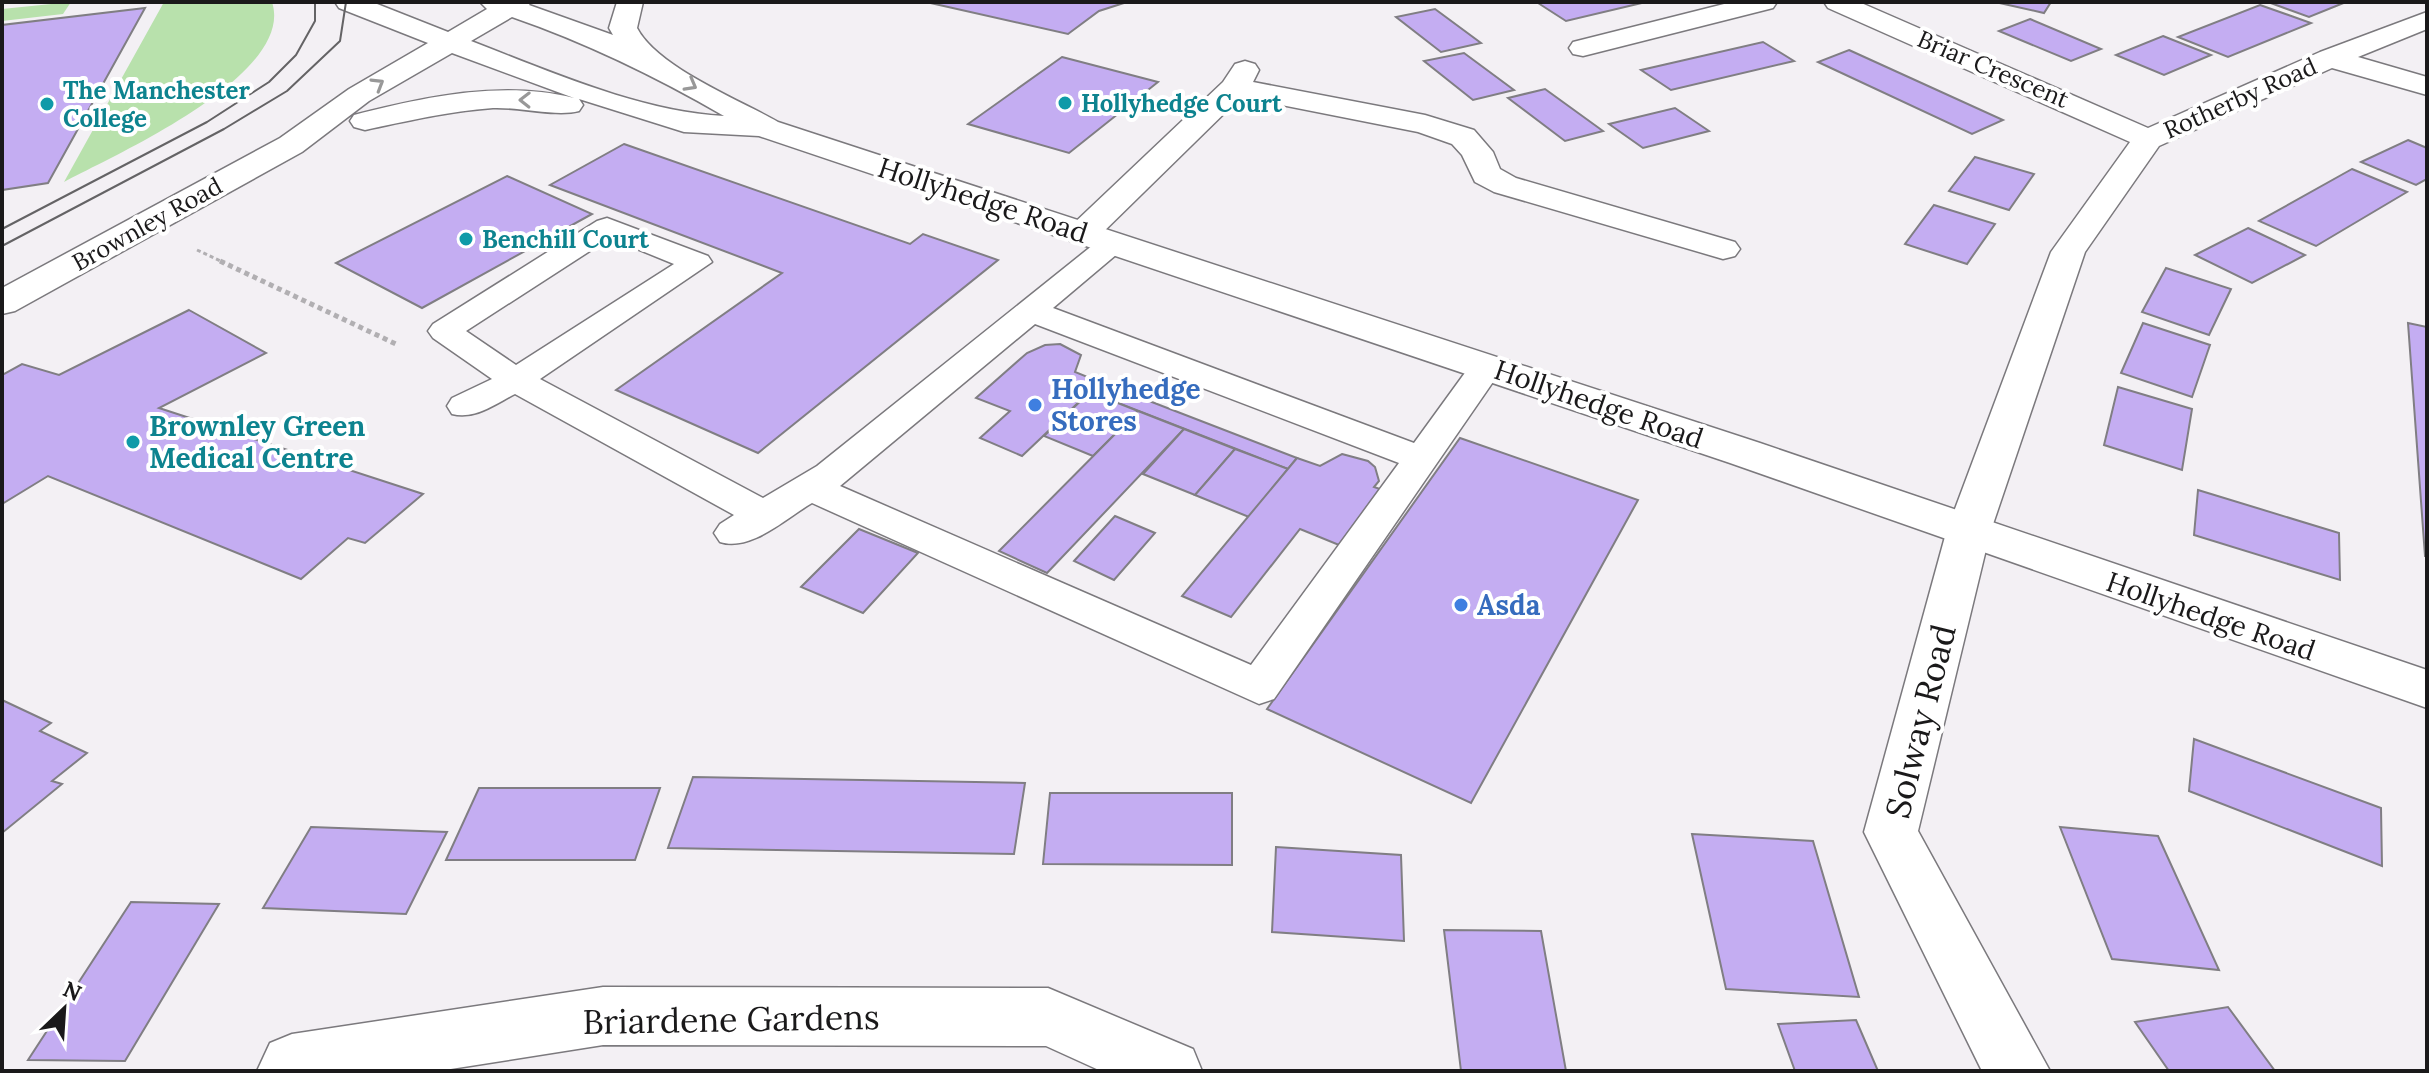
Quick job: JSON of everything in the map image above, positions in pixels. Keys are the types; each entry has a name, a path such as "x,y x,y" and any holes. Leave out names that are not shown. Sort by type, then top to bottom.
{"street":[{"name":"Hollyhedge Road","path":"348,2 481,55 684,123 767,128"},
{"path":"448,10 543,18 571,2"},
{"path":"630,2 623,28 632,46 652,63"},
{"path":"1583,48 1764,2"},
{"name":"Briar Crescent","path":"1837,2 2148,139"},
{"name":"Brownley Road","path":"2,303 291,145 359,95 503,14"},
{"name":"Brownley Road","path":"291,145 365,121 481,55 503,14"},
{"path":"503,14 729,125"},
{"name":"Hollyhedge Road","path":"543,18 652,63 767,128 1487,366 2427,689"},
{"name":"Rotherby Road","path":"1968,533 2068,252 2148,139 2330,58 2427,20"},
{"path":"2330,58 2427,86"},
{"path":"1098,238 1240,78 1425,124 1463,137 1477,152 1486,175 1505,185 1723,249"},
{"path":"365,121 428,108 520,99 564,104 624,121 684,123"},
{"name":"Solway Road","path":"1968,533 1891,832 1998,1042 2019,1071"},
{"name":"Briardene Gardens","path":"288,1071 292,1064 603,1016 1048,1017 1171,1071"}],"lane":[{"path":"464,406 516,380 697,262 607,227 444,331 516,380 764,515"},
{"path":"733,533 810,487 1033,312 1098,238"},
{"path":"1033,312 1423,459"},
{"path":"810,487 1259,687 1487,366"}],"path":[{"path":"184,245 405,348"}],"green space":[{"path":"71,2 63,14 2,21 2,9"},
{"path":"164,2 272,2 272,30 257,57 230,84 196,109 64,182"}],"building":[{"path":"926,2 1127,2 1099,11 1068,34"},
{"path":"1646,2 1566,21 1538,3"},
{"path":"1995,2 2051,2 2044,13"},
{"path":"2268,2 2346,2 2309,17"},
{"path":"2260,5 2311,23 2228,57 2178,37"},
{"name":"The Manchester College","path":"145,8 48,183 2,190 2,25"},
{"path":"1435,9 1481,43 1441,52 1396,17"},
{"path":"2030,19 2101,49 2071,61 1999,31"},
{"path":"2163,36 2211,55 2164,75 2116,55"},
{"path":"1763,42 1794,61 1671,90 1641,70"},
{"path":"1849,50 2003,120 1972,134 1818,62"},
{"path":"1464,53 1514,90 1473,100 1424,61"},
{"name":"Hollyhedge Court","path":"1062,57 1158,82 1069,153 968,124"},
{"path":"1545,89 1603,131 1565,141 1508,98"},
{"path":"1675,108 1709,131 1643,148 1609,124"},
{"path":"2408,140 2427,148 2427,179 2416,185 2361,162"},
{"path":"624,144 910,244 923,234 998,260 758,453 616,390 782,273 550,185"},
{"path":"1975,157 2034,174 2009,210 1949,191"},
{"path":"2352,169 2407,192 2316,246 2259,221"},
{"name":"Benchill Court","path":"507,176 592,214 422,308 336,263"},
{"path":"1934,205 1995,224 1967,264 1905,244"},
{"path":"2248,228 2305,255 2252,283 2195,255"},
{"path":"2166,268 2231,289 2209,335 2142,312"},
{"name":"Brownley Green Medical Centre","path":"189,310 266,353 159,408 423,494 365,543 348,538 301,579 48,476 2,504 2,375 22,364 59,375"},
{"path":"2143,323 2210,345 2192,397 2121,373"},
{"path":"2408,323 2427,327 2427,556 2425,556"},
{"name":"Hollyhedge Stores","path":"1060,344 1081,355 1075,372 1100,382 1022,456 980,438 1010,411 976,398 1027,353 1045,345"},
{"path":"1100,382 1297,458 1288,469 1090,392"},
{"path":"2118,387 2192,409 2182,470 2104,445"},
{"path":"1090,392 1138,411 1093,456 1044,436"},
{"path":"1138,411 1184,429 1047,573 999,551"},
{"path":"1184,429 1235,449 1195,495 1143,474"},
{"name":"Asda","path":"1460,438 1638,500 1471,803 1267,709"},
{"path":"1235,449 1288,469 1249,517 1195,495"},
{"path":"1342,454 1368,461 1375,467 1379,481 1374,487 1380,489 1339,545 1300,529 1231,617 1182,596 1297,458 1320,466"},
{"path":"2198,490 2339,533 2340,580 2194,535"},
{"path":"1115,516 1155,533 1114,580 1074,561"},
{"path":"859,529 918,553 863,613 801,587"},
{"path":"2,700 51,723 40,731 87,753 52,781 62,784 2,833"},
{"path":"2194,739 2381,808 2382,866 2189,791"},
{"path":"693,777 1025,783 1014,854 668,848"},
{"path":"479,788 660,788 635,860 446,860"},
{"path":"1050,793 1232,793 1232,865 1043,864"},
{"path":"311,827 447,832 406,914 263,908"},
{"path":"2060,827 2158,836 2219,970 2112,959"},
{"path":"1692,834 1813,841 1859,997 1726,989"},
{"path":"1276,847 1401,855 1404,941 1272,932"},
{"path":"131,902 219,904 125,1061 28,1060"},
{"path":"1444,930 1541,931 1566,1071 1461,1071"},
{"path":"2228,1007 2275,1071 2169,1071 2135,1022"},
{"path":"1856,1020 1878,1071 1795,1071 1778,1024"}],"tram line":[{"path":"2,229 207,122 269,82 296,55 315,21 315,2"},
{"path":"2,246 224,129 287,91 340,41 346,2"}],"place":[{"name":"Hollyhedge Court","path":"1065,103"},
{"name":"The Manchester College","path":"47,104"},
{"name":"Benchill Court","path":"466,239"},
{"name":"Hollyhedge Stores","path":"1035,405"},
{"name":"Brownley Green Medical Centre","path":"133,442"},
{"name":"Asda","path":"1461,605"}]}
